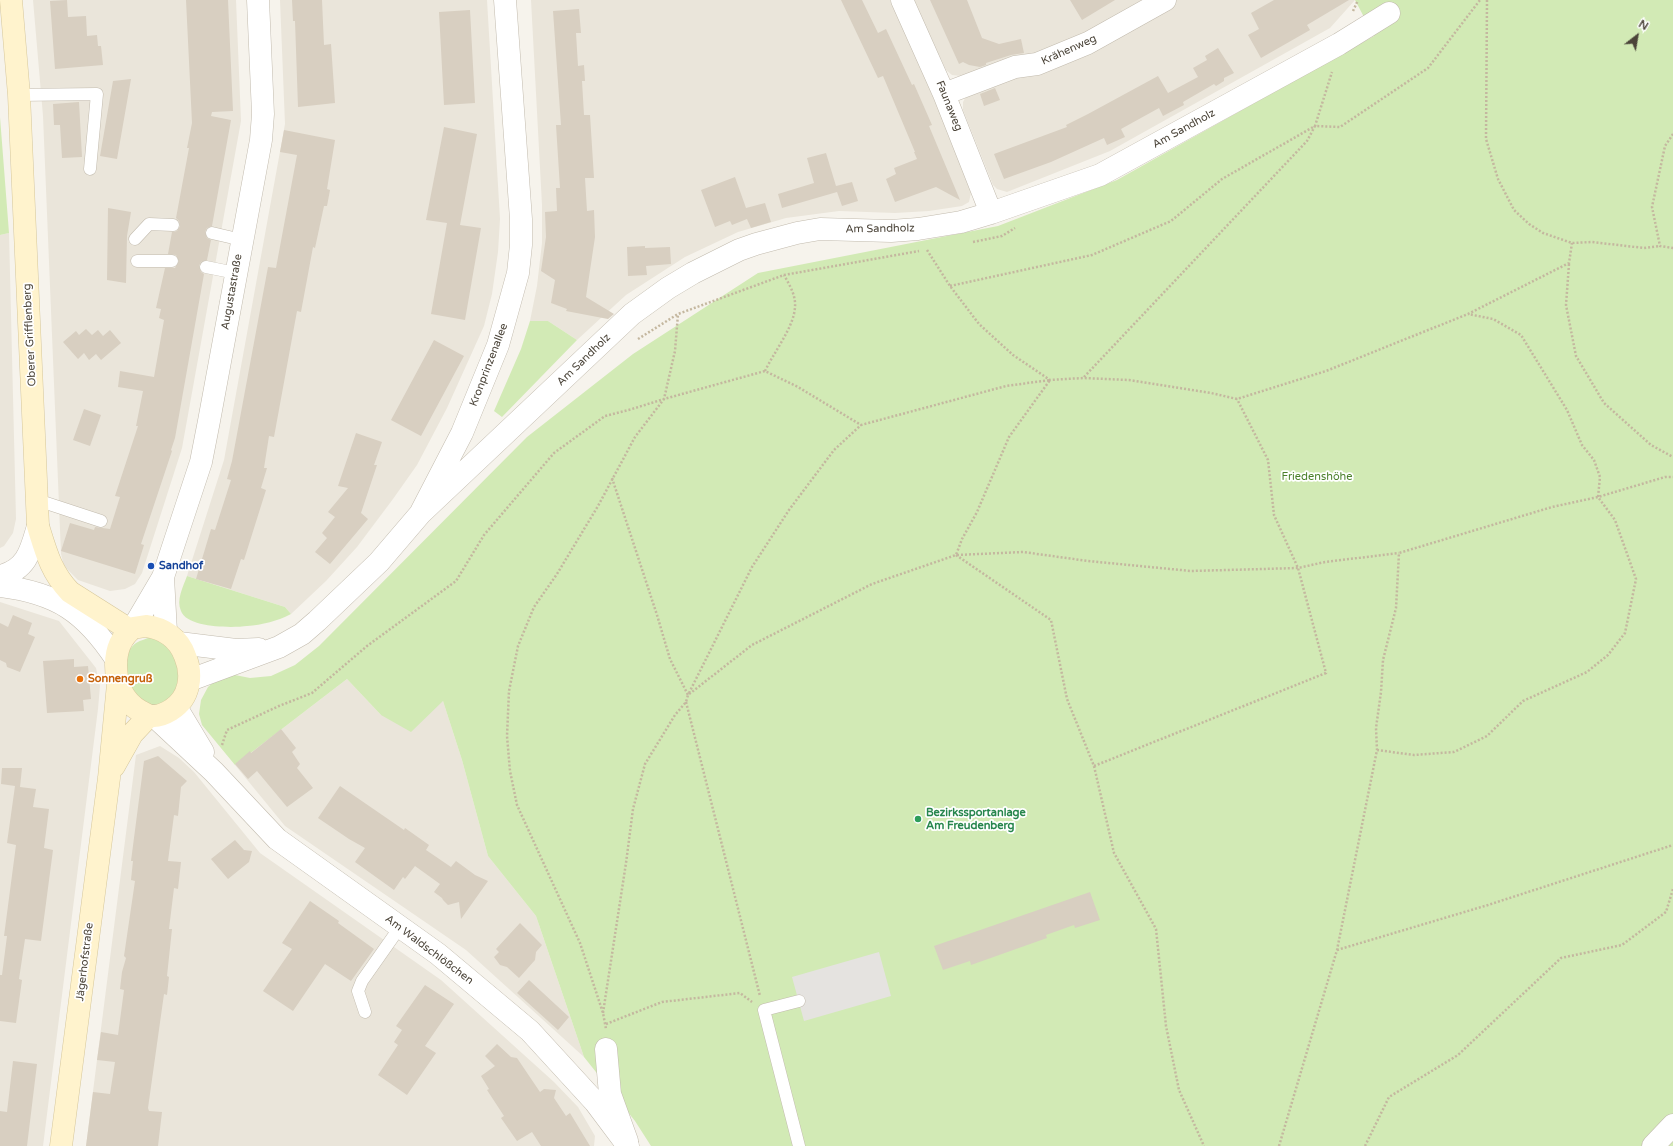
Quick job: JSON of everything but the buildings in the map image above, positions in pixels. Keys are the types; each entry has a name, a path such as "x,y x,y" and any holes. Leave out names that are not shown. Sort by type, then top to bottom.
{"main road":[{"name":"Oberer Grifflenberg","path":"11,0 19,95 38,526 47,556 54,572 63,585 70,592 131,629"},
{"path":"146,626 156,627 172,638 187,660 190,680 186,693 176,706 164,714 151,716 127,701 118,684 116,659 119,644 131,629 146,626"},
{"name":"Jägerhofstraße","path":"61,1146 109,778 118,684"},
{"name":"Jägerhofstraße","path":"109,778 132,734 151,716"}],"street":[{"name":"Augustastraße","path":"131,629 163,577 201,462 261,140 263,114 258,0"},
{"name":"Kronprinzenallee","path":"172,638 236,650 268,649 279,647 302,634 317,622 378,562 420,514 462,433 498,345 518,273 521,245 521,219 505,0"},
{"name":"Faunaweg","path":"902,0 944,94 991,214"},
{"name":"Krähenweg","path":"944,94 1015,67 1037,64 1088,43 1165,0"},
{"name":"Am Sandholz","path":"420,514 632,314 658,295 693,273 739,250 767,240 820,229 891,231 961,222 991,214 1100,175 1339,44 1389,13"},
{"path":"0,576 14,572 25,560 32,548 38,526"},
{"name":"Augustastraße","path":"163,577 172,638"},
{"path":"0,586 38,593 66,606 91,626 105,642 116,659"},
{"name":"Kronprinzenallee","path":"190,680 244,660 268,649"},
{"name":"Am Waldschlößchen","path":"176,706 214,772"},
{"name":"Am Waldschlößchen","path":"151,716 214,772 277,838 438,954 530,1031 595,1102 628,1146"},
{"path":"606,1049 610,1094 628,1146"},
{"path":"1653,1146 1673,1125"}],"lane":[{"path":"19,95 97,94 90,169"},
{"path":"135,239 149,224 173,226"},
{"path":"212,233 242,240"},
{"path":"137,260 172,260"},
{"path":"206,267 236,273"},
{"path":"37,500 102,521"},
{"path":"365,1012 358,991 362,981 400,927"},
{"path":"799,1001 764,1010 799,1146"}],"path":[{"path":"950,286 1092,255 1171,221 1222,179 1315,126 1340,128 1428,68 1480,0"},
{"path":"1487,0 1486,139 1498,179 1514,210 1543,233 1572,243 1592,242 1644,248 1660,246 1673,248"},
{"path":"1083,378 1307,141 1315,126 1332,70"},
{"path":"1660,246 1652,207 1665,146 1673,134"},
{"path":"972,242 1002,236 1022,224"},
{"path":"1572,243 1566,305 1576,356 1604,403 1651,445 1673,457"},
{"path":"632,342 678,314 784,275 935,249"},
{"path":"928,250 950,286 979,324 1013,355 1050,380"},
{"path":"678,314 675,351 664,399 635,437 598,506 557,574 534,608 518,646 509,691 507,736 510,772 517,805 580,943 603,1013 633,809 645,764 675,715 686,702 688,695 752,567 789,510 834,450 861,425 1006,386 1050,380 1083,378 1129,380 1211,393 1237,399 1326,371 1468,314 1569,264"},
{"path":"765,371 792,322 795,306 792,288 784,275"},
{"path":"1377,750 1414,755 1454,752 1487,736 1523,701 1587,672 1608,655 1625,633 1636,579 1615,520 1598,497 1600,477 1594,460 1582,445 1567,410 1521,335 1493,319 1468,314"},
{"path":"214,772 227,730 279,706 312,693 367,646 456,581 484,535 554,453 605,416 632,410 664,399 765,371 798,387 861,425"},
{"path":"956,555 962,539 977,512 1009,437 1050,380"},
{"path":"1094,766 1326,673 1298,568 1274,516 1268,460 1237,399"},
{"path":"688,695 752,645 872,584 956,555 1023,552 1088,561 1190,572 1298,568 1326,562 1398,553 1552,507 1598,497 1673,476"},
{"path":"612,478 658,615 670,659 688,695"},
{"path":"1279,1146 1337,950 1377,750 1376,728 1381,692 1383,660 1396,608 1398,553"},
{"path":"956,555 1051,620 1067,699 1094,766 1114,852 1156,929 1166,1026 1179,1090 1204,1146"},
{"path":"686,702 764,1010"},
{"path":"1337,950 1488,905 1673,845"},
{"path":"1365,1146 1389,1097 1458,1055 1561,958 1622,945 1666,912 1673,888"},
{"path":"606,1024 662,1002 740,993 764,1010"}],"shaded area":[{"path":"33,0 236,0 241,121 182,448 142,573 135,584 125,589 110,591 78,580 64,566 61,554 43,116"},
{"path":"280,0 487,0 500,219 498,252 492,294 484,326 447,408 417,465 357,547 326,581 291,614 285,607 187,576 224,460 285,124"},
{"path":"531,0 890,0 907,35 972,188 969,202 962,206 929,211 895,213 839,211 786,218 738,232 685,257 626,295 577,340 548,321 530,321 537,286 542,243 542,205"},
{"path":"913,0 1156,0 1086,38 961,76 952,75 946,70"},
{"path":"1172,0 1355,0 1330,28 1110,151 1007,192 997,189 993,185 963,110 963,102 967,95"},
{"path":"9,233 16,519 13,533 4,546 0,548 0,235"},
{"path":"0,602 59,621 96,668 100,686 43,1146 0,1146"},
{"path":"347,679 381,715 443,701 462,760 488,856 536,916 584,1057 466,950 285,826 235,765"},
{"path":"160,746 179,758 194,772 260,853 441,980 554,1082 578,1107 595,1136 594,1146 86,1146 136,755"},
{"path":"879,952 891,996 804,1021 792,977"}],"green space":[{"name":"Friedenshöhe","path":"1355,0 1673,0 1673,1146 651,1146 635,1121 584,1057 536,916 488,856 462,760 443,701 411,732 381,715 347,679 235,765 202,725 199,714 201,700 208,687 217,679 230,674 250,678 271,676 295,665 319,646 527,437 633,354 758,273 998,226 1117,180 1374,36"},
{"path":"0,117 9,233 0,235"},
{"path":"530,321 548,321 577,340 502,417 494,411 521,349"},
{"path":"187,576 285,607 291,614 270,622 240,627 211,626 192,621 185,617 181,611 179,602"},
{"path":"151,637 159,638 175,651 181,685 166,702 153,705 144,702 136,695 130,685 126,673 126,662 129,651 136,643"}],"place":[{"name":"Sandhof","path":"151,566"},
{"name":"Sonnengruß","path":"80,679"},
{"name":"Bezirkssportanlage Am Freudenberg","path":"918,819"}]}
